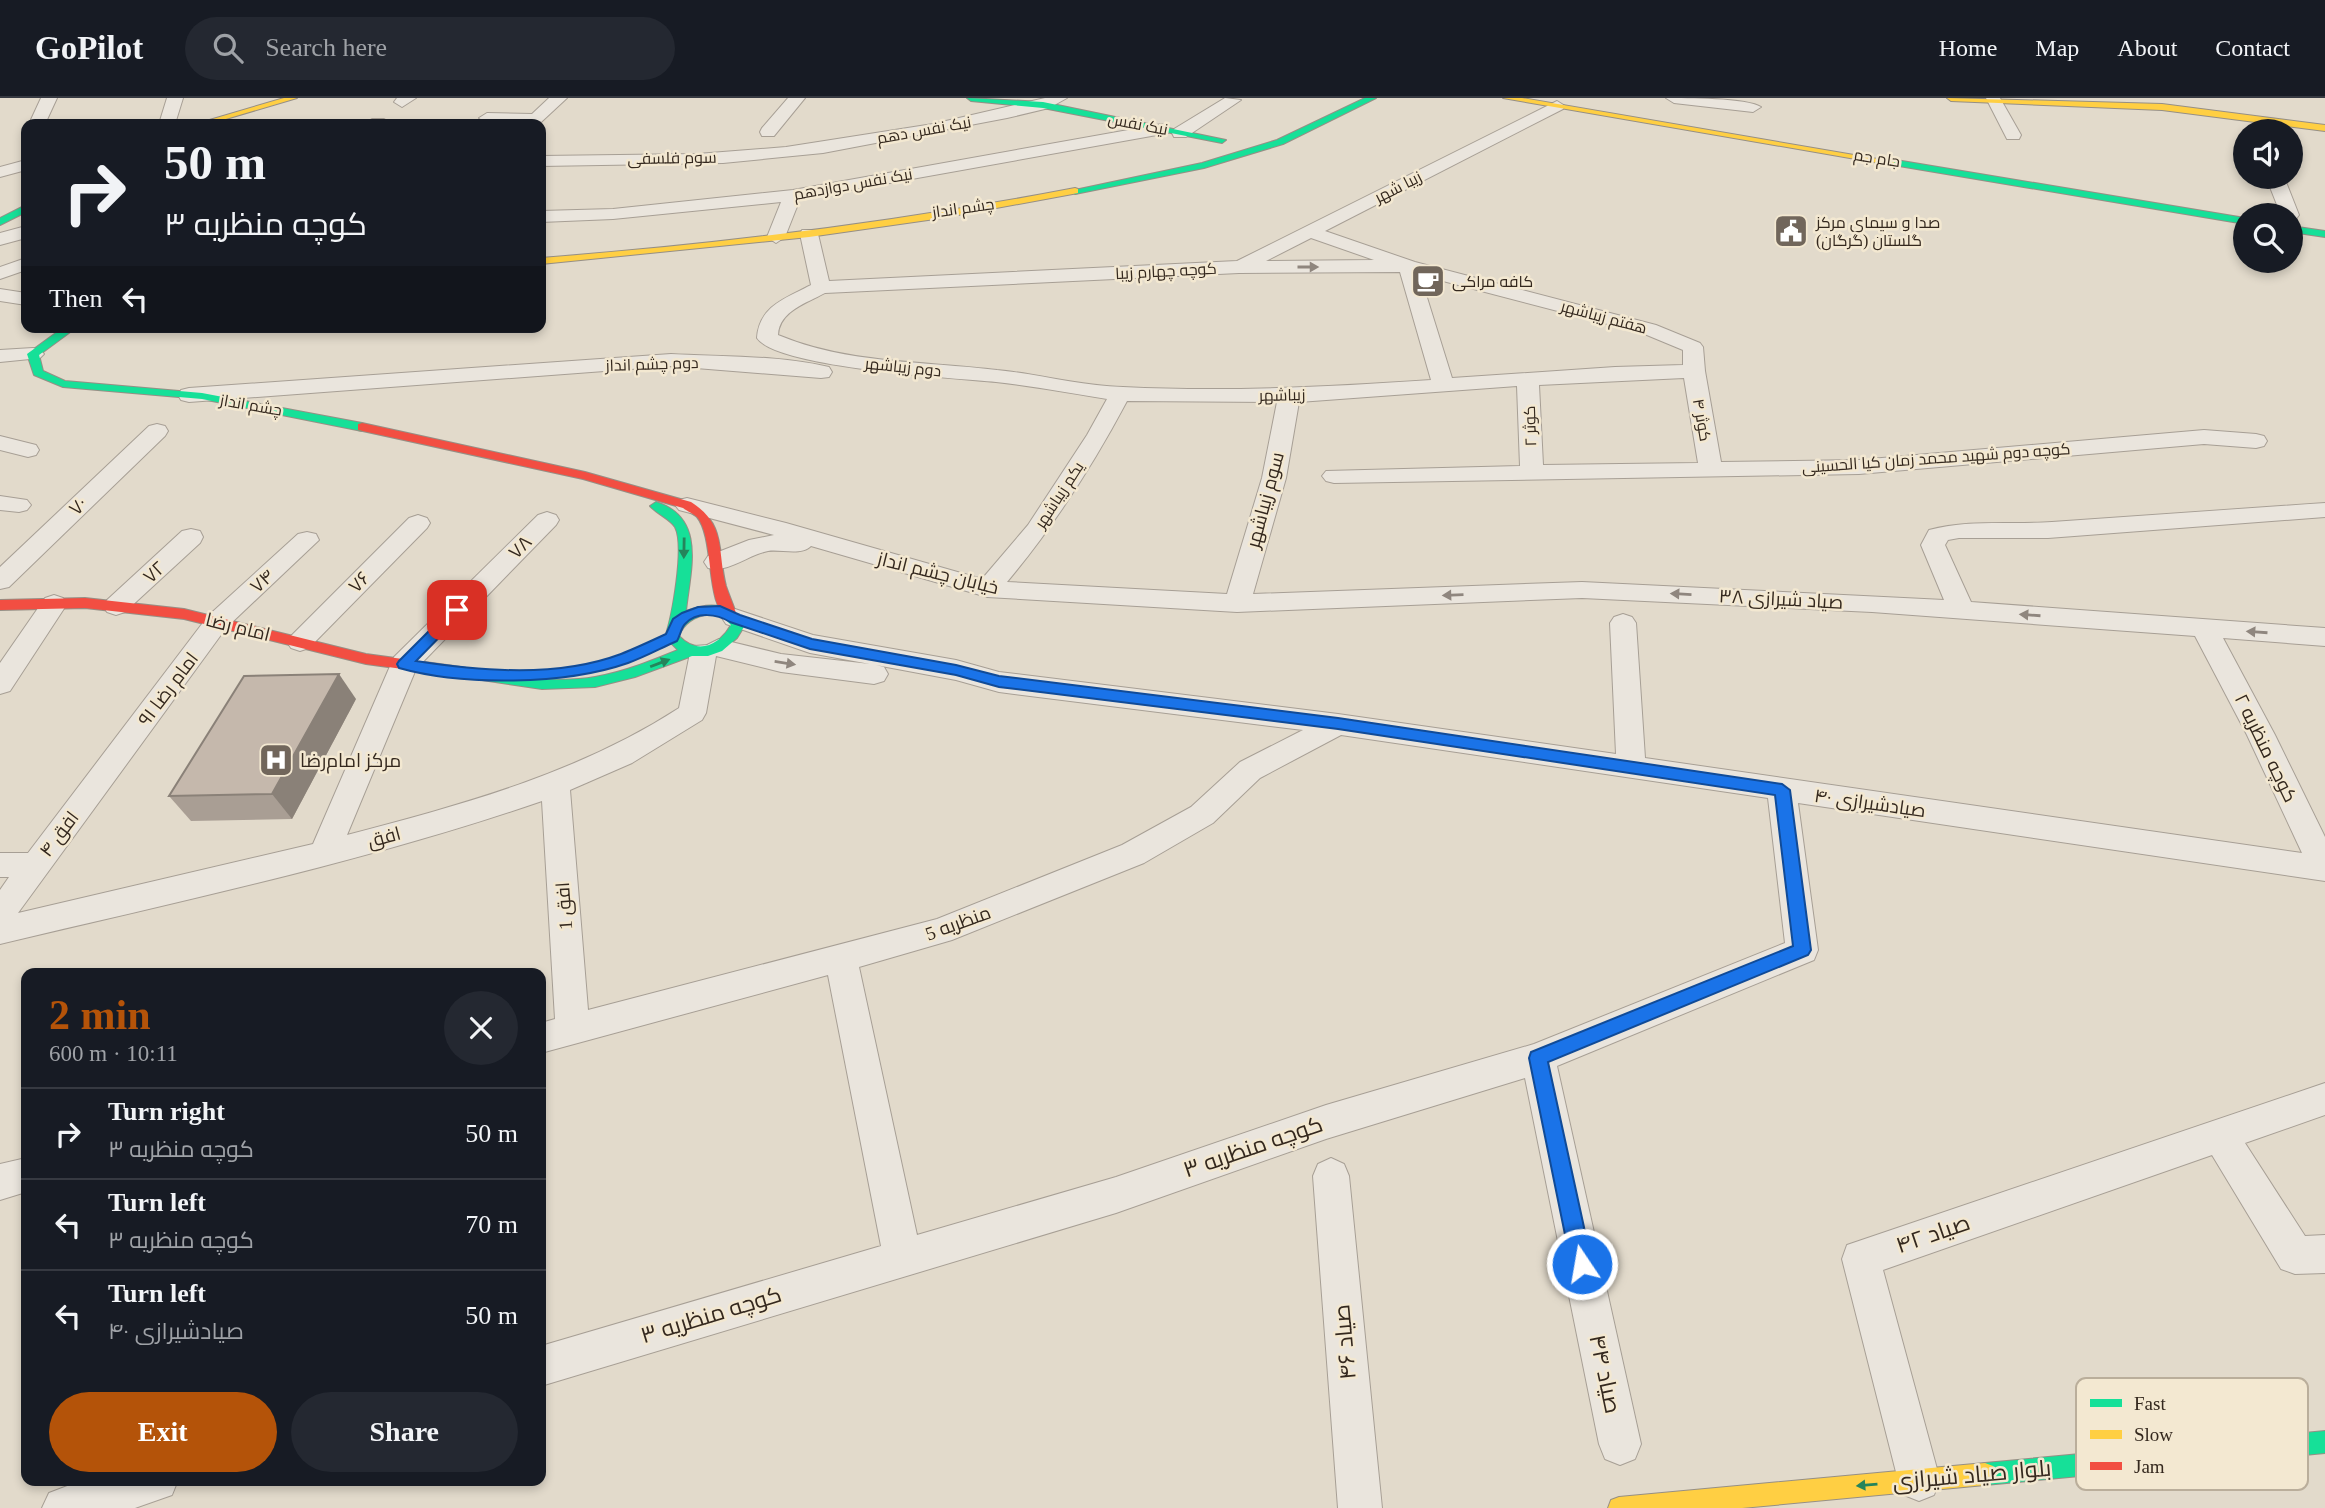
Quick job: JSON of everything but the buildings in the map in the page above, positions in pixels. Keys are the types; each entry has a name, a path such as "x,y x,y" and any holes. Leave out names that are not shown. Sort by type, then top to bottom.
{"street":[{"path":"39,119 49,98"},
{"path":"169,119 175,98"},
{"path":"218,119 293,98"},
{"path":"768,132 797,98"},
{"name":"نیک نفس","path":"971,98 1043,106 1222,140"},
{"name":"نیک نفس دهم","path":"804,150 936,130 1043,106 1059,98"},
{"name":"جام جم","path":"1507,98 2233,219"},
{"path":"1674,98 1752,103"},
{"path":"1734,98 1752,103"},
{"path":"1951,98 2162,107 2325,128"},
{"name":"چشم انداز","path":"546,261 649,253 810,234 1053,195 1204,165 1280,142 1364,99"},
{"path":"1993,99 2013,135"},
{"path":"1180,133 1233,100"},
{"name":"زیبا شهر","path":"1239,267 1557,106"},
{"path":"520,110 543,113"},
{"path":"487,118 543,113"},
{"name":"نیک نفس دوازدهم","path":"546,216 626,212 793,195 1162,129"},
{"name":"سوم فلسفی","path":"546,161 747,156 804,150"},
{"path":"0,172 21,157"},
{"path":"776,237 793,195"},
{"path":"0,222 21,211"},
{"path":"2303,227 2325,234"},
{"path":"1311,232 1408,266 1443,385"},
{"path":"0,239 21,233"},
{"path":"810,234 821,287"},
{"path":"0,272 21,266"},
{"name":"کوچه چهارم زیبا","path":"821,287 1239,267 1408,266"},
{"name":"هفتم زیباشهر","path":"1408,266 1649,329 1693,347 1693,371"},
{"name":"دوم زیباشهر","path":"821,287 782,309 768,323 767,338 791,348 881,366 997,376 1116,401"},
{"path":"0,296 21,298"},
{"path":"0,356 33,354 60,333"},
{"name":"چشم انداز","path":"33,354 38,373 63,384 189,395 308,415 527,465 585,475 687,505"},
{"name":"دوم چشم انداز","path":"189,395 671,360 782,366 1116,401"},
{"name":"زیباشهر","path":"1116,401 1289,396 1528,379 1693,371"},
{"name":"کوثر ۴","path":"1693,371 1711,469"},
{"name":"کوثر ۲","path":"1528,379 1532,474"},
{"name":"سوم زیباشهر","path":"1237,603 1274,478 1289,396"},
{"name":"یکم زیباشهر","path":"987,589 1037,530 1116,401"},
{"name":"۷۰","path":"0,581 157,431"},
{"name":"کوچه دوم شهید محمد زمان کیا الحسینی","path":"1334,476 1858,467 2204,437 2256,441"},
{"path":"0,443 28,450"},
{"name":"چشم انداز","path":"527,465 573,484 659,507 680,523 686,541 670,634"},
{"path":"687,505 702,515 710,531 719,585 732,616 736,633 703,651 676,646 670,634 698,611 710,610 732,616"},
{"name":"خیابان چشم انداز","path":"687,505 777,528 987,589 1237,603"},
{"path":"1961,609 1933,545 1938,536 1959,530 2048,530 2325,510"},
{"name":"۷۸","path":"404,664 547,520"},
{"name":"۷۶","path":"300,642 418,523"},
{"name":"۷۲","path":"116,606 191,537"},
{"name":"۷۴","path":"217,622 307,540"},
{"path":"717,562 778,540 816,547 845,558 874,557"},
{"name":"صیاد شیرازی ۳۸","path":"1237,603 1582,590 1961,609 2325,637"},
{"path":"0,684 54,604"},
{"name":"امام رضا","path":"0,605 116,606 184,614 366,659 553,684 593,682 640,671 703,651"},
{"name":"۴۰ صیادشیرازی","path":"732,616 810,644 956,670 999,681 1338,724 2325,869"},
{"name":"امام رضا ۹۱","path":"118,755 217,622"},
{"path":"1623,623 1631,767"},
{"name":"کوچه منظریه ۲","path":"2204,628 2261,735 2325,869"},
{"name":"۴۰ صیادشیرازی","path":"703,651 944,682 999,681"},
{"name":"افق","path":"0,931 324,853 469,814 555,782 664,734 692,713 703,651"},
{"name":"امام رضا","path":"472,675 566,673 635,654"},
{"path":"324,853 404,664"},
{"name":"منظریه 5","path":"546,1037 941,931 1133,854 1202,815 1250,770 1338,724"},
{"name":"افق ۴","path":"0,914 118,755"},
{"name":"افق 1","path":"555,782 573,1030"},
{"name":"کوچه منظریه ۳","path":"546,1365 1116,1195 1326,1122 1538,1058 1802,950 1782,790"},
{"path":"0,865 36,865"},
{"path":"841,958 904,1258"},
{"name":"صیاد ۴۴","path":"1538,1058 1620,1444"},
{"path":"2325,1099 2220,1136 2295,1255 2325,1254"},
{"name":"صیاد ۴۲","path":"1919,1480 1861,1259 2220,1136"},
{"path":"0,1182 21,1176"},
{"name":"صیاد ۴۶","path":"1331,1176 1360,1508"},
{"name":"بلوار صیاد شیرازی","path":"1619,1508 2076,1465"},
{"path":"64,1508 137,1486"}],"traffic: fast":[{"path":"971,98 1043,105 1222,140"},
{"path":"1075,191 1204,165 1280,142 1372,98"},
{"path":"1890,162 2233,219"},
{"path":"0,222 21,211"},
{"path":"2303,231 2325,234"},
{"path":"63,333 33,354 38,373 63,384 202,396 362,427"},
{"path":"656,506 680,523 686,541 678,622"},
{"path":"710,609 727,613 738,625 732,635 717,648 698,652 689,650 672,637 674,630 686,617 710,609"},
{"path":"454,671 524,682 578,684 619,676 688,652"},
{"path":"2308,1444 2325,1442"},
{"path":"1985,1474 2076,1465"}],"traffic: slow":[{"path":"218,119 293,98"},
{"path":"1507,98 1890,162"},
{"path":"1951,98 2162,107 2325,128"},
{"path":"546,261 809,234 942,215 1075,191"},
{"path":"1619,1508 1985,1474"}],"traffic: jam":[{"path":"362,427 585,476 687,505 702,515 710,531 716,552 719,585 729,613"},
{"path":"0,605 85,603 184,614 366,659 454,671"}],"place":[{"name":"صدا و سیمای مرکز گلستان (گرگان)","path":"1791,231"},
{"name":"کافه مراکی","path":"1428,281"},
{"name":"مرکز امام‌رضا","path":"276,760"}],"route":[{"path":"457,610 404,664 472,675 566,673 623,659 672,637 678,622 687,616 698,611 720,610 735,618 810,644 956,670 999,681 1338,724 1782,790 1802,950 1538,1058 1582,1264"}]}
